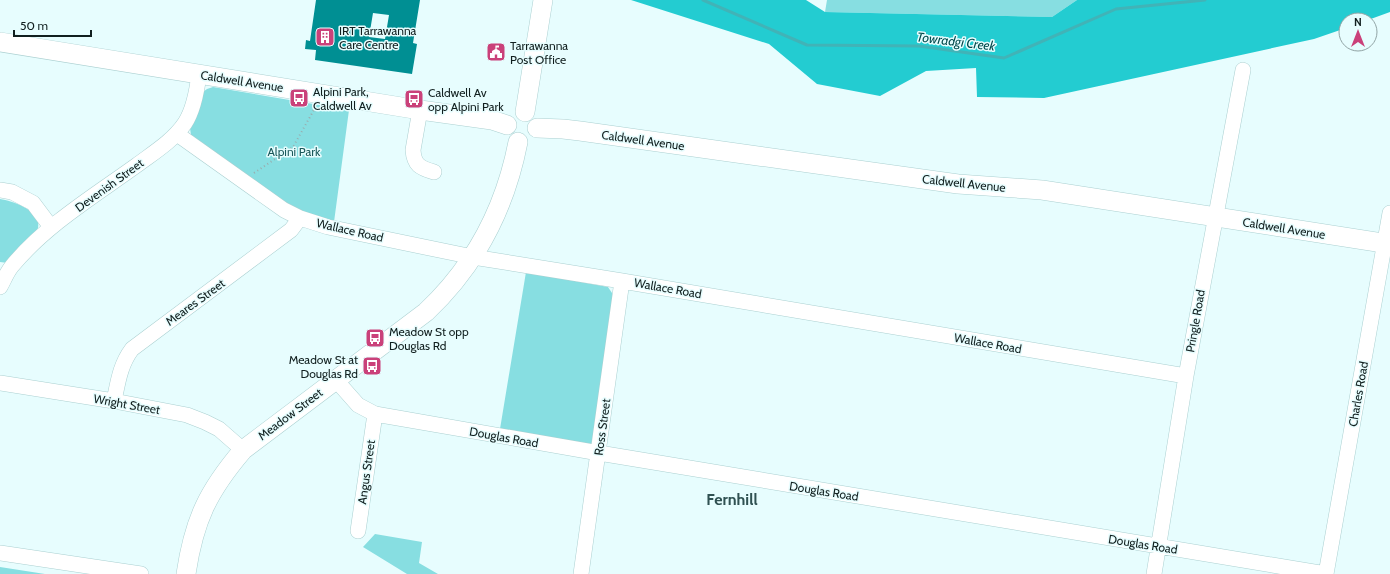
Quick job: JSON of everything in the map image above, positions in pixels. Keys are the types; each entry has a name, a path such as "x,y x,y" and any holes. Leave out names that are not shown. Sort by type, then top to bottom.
{"main road":[{"path":"525,112 543,0"},
{"name":"Caldwell Avenue","path":"0,42 420,110 492,120 507,125"},
{"path":"525,112 534,118 537,128 531,138 527,141 518,142 510,137 507,125 510,118 515,113 525,112"},
{"name":"Caldwell Avenue","path":"537,128 580,131 958,184 1042,190 1387,243"},
{"name":"Meadow Street","path":"186,574 194,533 202,510 208,497 225,471 243,450 335,379 426,312 456,282 487,234 506,190 518,142"}],"street":[{"name":"Pringle Road","path":"1154,574 1186,376 1214,217 1243,70"},
{"name":"Devenish Street","path":"0,287 12,266 51,227 110,185 177,134 186,122 190,113 199,74"},
{"path":"420,110 413,150 415,161 420,167 434,172"},
{"name":"Wallace Road","path":"177,134 284,210 300,218 328,227 473,257 1186,376"},
{"path":"0,190 12,192 33,202 51,227"},
{"name":"Charles Road","path":"1326,574 1387,243 1390,213"},
{"name":"Meares Street","path":"114,401 122,366 132,349 291,230 300,218"},
{"name":"Ross Street","path":"581,574 622,281"},
{"name":"Douglas Road","path":"335,379 358,405 375,414 599,453 1326,574"},
{"name":"Wright Street","path":"0,383 114,401 187,415 219,429 243,450"},
{"name":"Angus Street","path":"358,531 375,414"},
{"path":"0,553 141,574"}],"path":[{"path":"254,173 293,147 313,110"}],"green space":[{"path":"827,0 1077,0 1052,17 825,12"},
{"name":"Alpini Park","path":"213,87 349,110 334,222 309,215 279,201 191,135 190,128 203,92"},
{"path":"0,199 13,202 27,209 37,218 38,224 37,231 32,238 8,263 0,262"},
{"path":"526,272 608,287 616,299 593,446 500,429"},
{"path":"375,534 422,542 419,563 438,574 407,574 363,547"},
{"path":"0,567 45,574 0,574"}],"shaded area":[{"path":"631,0 806,0 825,12 1052,17 1077,0 1390,0 1390,12 1378,16 1378,12 1338,12 1338,31 1314,39 1044,98 977,97 976,68 926,71 880,96 817,84 769,44"}],"building":[{"name":"IRT Tarrawanna Care Centre","path":"316,0 420,0 413,43 417,44 412,74 315,60 316,50 305,49 306,40 310,41","holes":["373,13 389,15 385,39 369,37"]}],"waterway":[{"name":"Towradgi Creek","path":"703,0 807,45 919,46 1004,58 1116,9 1205,0"}],"place":[{"name":"IRT Tarrawanna Care Centre","path":"325,37"},
{"name":"Tarrawanna Post Office","path":"496,52"},
{"name":"Alpini Park, Caldwell Av","path":"299,98"},
{"name":"Caldwell Av opp Alpini Park","path":"414,99"},
{"name":"Meadow St opp Douglas Rd","path":"375,338"},
{"name":"Meadow St at Douglas Rd","path":"372,366"}],"district":[{"name":"Fernhill","path":"732,499"}]}
